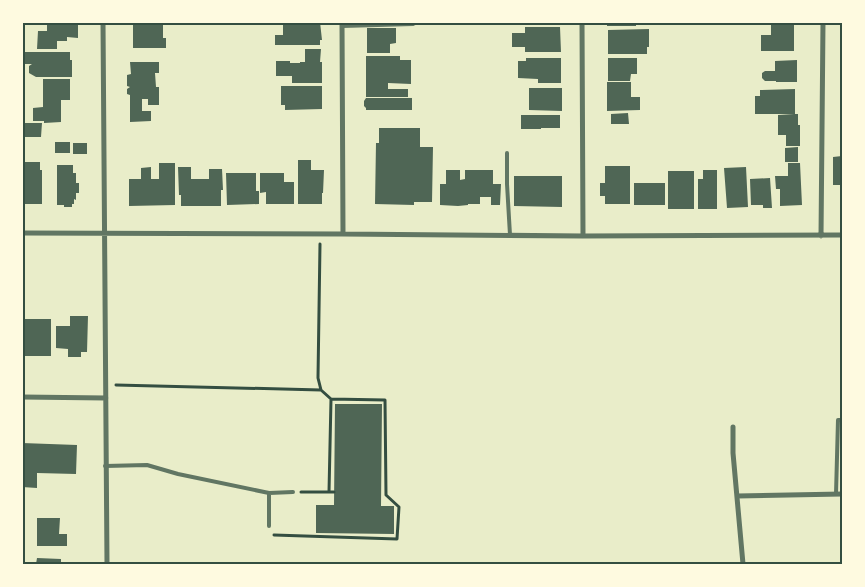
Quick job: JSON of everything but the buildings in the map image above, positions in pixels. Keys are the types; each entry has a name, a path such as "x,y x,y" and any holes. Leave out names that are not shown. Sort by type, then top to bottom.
{"street":[{"path":"103,22 107,564"},
{"path":"582,22 583,236"},
{"path":"822,236 823,22"},
{"path":"342,24 343,234"},
{"path":"22,233 583,236 842,235"},
{"path":"22,397 106,398"},
{"path":"733,427 733,453 743,564"},
{"path":"737,496 842,494"}],"lane":[{"path":"342,24 413,24 417,22"},
{"path":"507,153 510,235"},
{"path":"836,494 838,420 842,420"},
{"path":"105,466 148,465 178,474 269,493 293,492"},
{"path":"269,493 269,526"}],"path":[{"path":"269,526 269,535 397,539 399,506 386,495 385,400 331,399 321,390 318,378 320,234"},
{"path":"106,385 321,390"},
{"path":"329,492 331,399"},
{"path":"293,492 334,492"}]}
